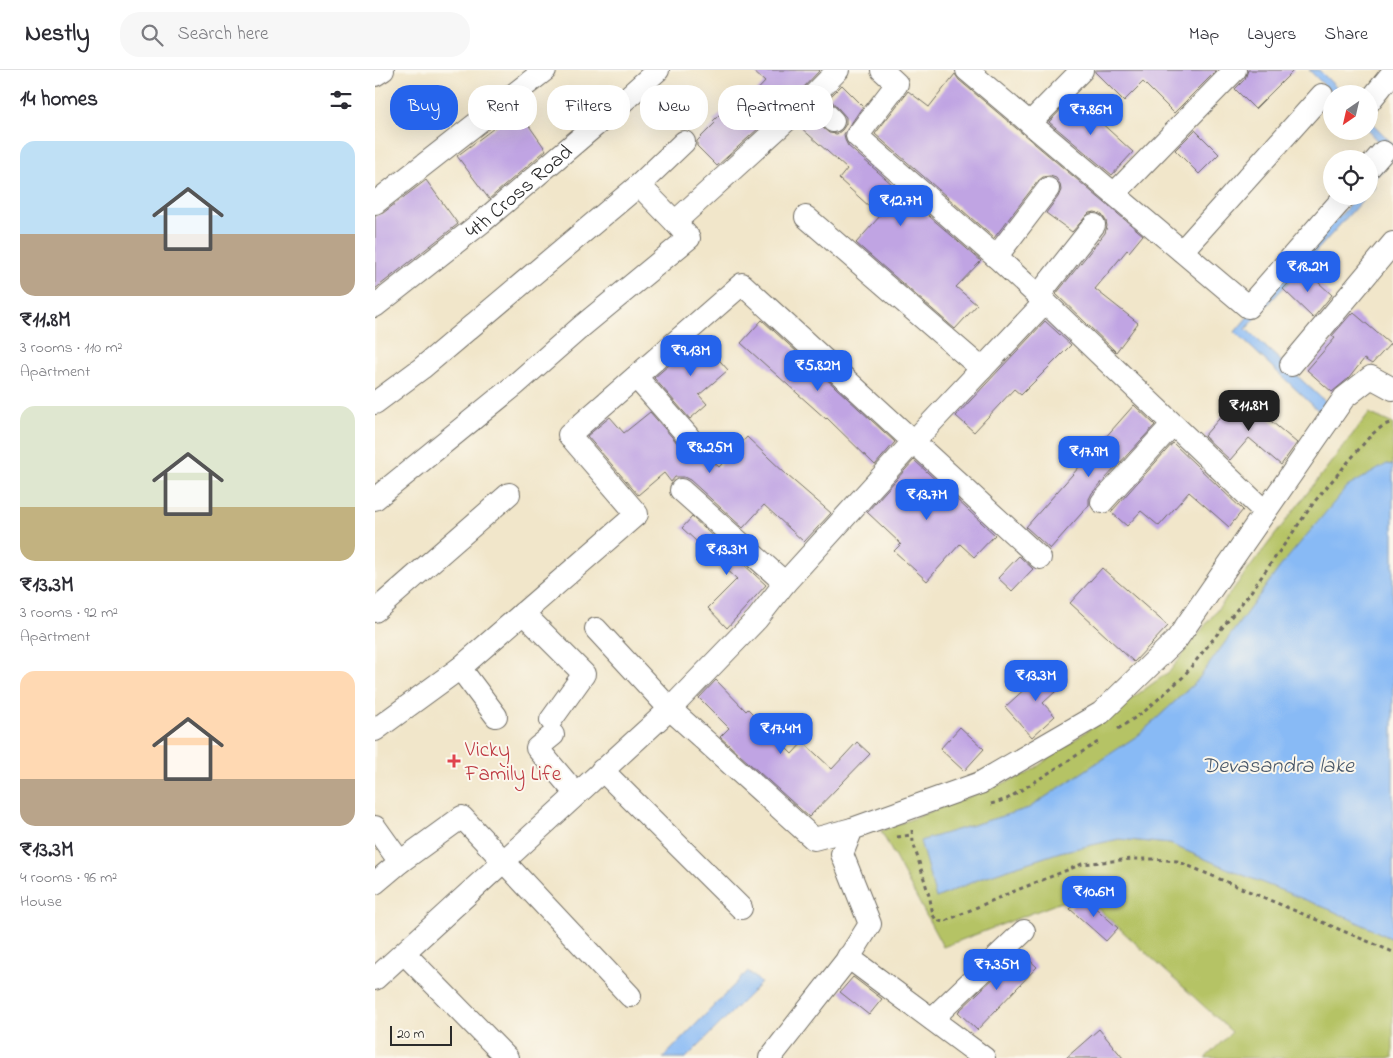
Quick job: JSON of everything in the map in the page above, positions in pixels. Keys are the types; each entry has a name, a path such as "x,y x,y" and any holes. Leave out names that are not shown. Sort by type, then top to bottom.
{"street":[{"path":"375,75 383,70"},
{"path":"375,203 545,70"},
{"name":"4th Cross Road","path":"375,306 483,222 610,114 658,70"},
{"path":"824,85 838,70"},
{"path":"967,70 1248,307 1337,205"},
{"path":"1029,123 1082,70"},
{"path":"1114,194 1235,70"},
{"path":"1378,91 1393,72"},
{"path":"895,75 857,136 996,257 1265,512"},
{"path":"1182,251 1322,96"},
{"path":"675,222 776,130"},
{"path":"375,403 422,368 639,185 684,142"},
{"path":"1378,158 1383,152"},
{"path":"375,499 515,385 581,327 689,238 639,185"},
{"path":"996,257 1048,189"},
{"path":"806,218 982,369"},
{"path":"375,979 670,709 757,619 785,583 982,369 1041,299 1094,225"},
{"path":"1291,365 1393,243"},
{"path":"375,730 460,668 637,514 569,435 742,284 1040,558"},
{"path":"636,377 688,436"},
{"path":"596,629 670,709 814,839 852,829 980,783 1101,713 1177,639 1344,398 1371,377 1393,389"},
{"path":"1102,502 1172,425"},
{"path":"681,490 785,583"},
{"path":"375,611 509,494"},
{"path":"523,613 584,674 552,728 537,748 576,794"},
{"path":"460,668 496,716"},
{"path":"602,770 741,908"},
{"path":"375,883 400,862 462,817 630,996"},
{"path":"375,827 400,862"},
{"path":"770,1058 849,958 870,924 842,854 852,829"},
{"path":"932,1019 1024,931"},
{"path":"404,953 507,1058"},
{"path":"849,958 984,1058"}],"path":[{"path":"1384,425 1393,422"},
{"path":"912,829 913,842 930,899 933,916 936,920 943,922 1082,864 1153,859 1177,861 1393,952"}],"green space":[{"path":"1369,413 1393,424 1393,465 1387,464 1280,567 1197,681 1140,734 1029,808 921,841 936,898 984,877 1060,852 1119,839 1170,844 1331,910 1393,939 1393,1058 1205,1058 1232,1032 1082,894 943,947 881,831 1027,774 1170,671"}],"water":[{"path":"1309,70 1319,70 1334,85 1324,85"},
{"path":"1378,129 1393,144 1393,159 1378,175 1378,166 1389,153 1377,140"},
{"path":"1350,205 1358,205 1246,329 1330,406 1322,414 1235,332"},
{"name":"Devasandra lake","path":"1387,464 1393,465 1393,939 1331,910 1170,844 1119,839 1060,852 984,877 936,898 920,841 1029,808 1140,734 1197,681 1280,567 1347,487"},
{"path":"748,971 761,983 686,1058 663,1058"}],"building":[{"path":"752,70 820,70 806,85 762,85 765,82"},
{"path":"1095,70 1217,70 1174,113 1143,82 1124,101"},
{"path":"1248,70 1294,70 1255,109 1235,89 1245,79"},
{"path":"955,74 959,80 1143,235 1129,252 1127,250 1095,289 1138,323 1116,352 1056,294 1105,233 1107,226 1102,215 1095,212 1089,213 1072,232 1046,213 1061,190 1056,178 1050,176 1043,177 994,238 875,134 908,91 929,107"},
{"path":"842,85 863,106 844,134 848,146 981,261 956,287 977,305 955,329 856,243 880,216 839,179 847,169 803,130 826,130 829,133 837,134 842,130 846,124 846,117 833,102 833,94"},
{"path":"1073,97 1133,152 1112,175 1049,122"},
{"path":"718,116 718,130 757,130 717,166 697,146 697,141 715,123 713,121"},
{"path":"491,130 532,130 546,150 489,199 457,156"},
{"path":"1195,130 1219,154 1199,174 1175,150"},
{"path":"426,180 458,224 375,289 375,216 383,213"},
{"path":"1303,268 1332,295 1313,318 1283,289"},
{"path":"1354,313 1390,344 1372,364 1364,359 1349,378 1332,392 1307,370 1335,338 1332,336"},
{"path":"762,320 895,442 875,465 827,418 741,343"},
{"path":"1045,321 1071,345 1021,395 1014,389 974,432 956,416"},
{"path":"700,338 728,370 699,395 707,404 690,419 654,378"},
{"path":"1240,395 1297,443 1281,465 1249,438 1230,460 1204,436"},
{"path":"1134,405 1155,425 1092,493 1089,505 1050,549 1026,527"},
{"path":"650,412 684,449 696,446 719,467 747,437 831,513 804,542 764,505 743,528 690,480 684,477 675,477 671,482 664,473 638,495 587,436 610,417 624,433"},
{"path":"1173,443 1243,510 1229,527 1189,492 1159,526 1141,511 1127,526 1111,512"},
{"path":"914,460 995,535 974,557 960,544 927,581 894,551 901,544 867,512"},
{"path":"692,517 766,585 727,628 708,608 737,579 682,528"},
{"path":"1019,556 1033,569 1012,591 998,578"},
{"path":"1102,568 1168,626 1134,662 1070,603"},
{"path":"1056,666 1068,680 1043,703 1055,716 1032,737 1005,707 1028,686 1030,689"},
{"path":"716,680 746,711 748,709 792,754 803,742 832,769 857,742 870,754 809,817 720,737 729,728 699,698"},
{"path":"960,727 984,749 964,771 940,749"},
{"path":"1082,896 1118,928 1106,941 1070,909"},
{"path":"1021,952 1037,967 977,1030 958,1012"},
{"path":"853,977 882,999 869,1015 840,992"},
{"path":"1099,1029 1123,1058 1066,1058"}],"place":[{"name":"Vicky Family Life","path":"454,761"}]}
